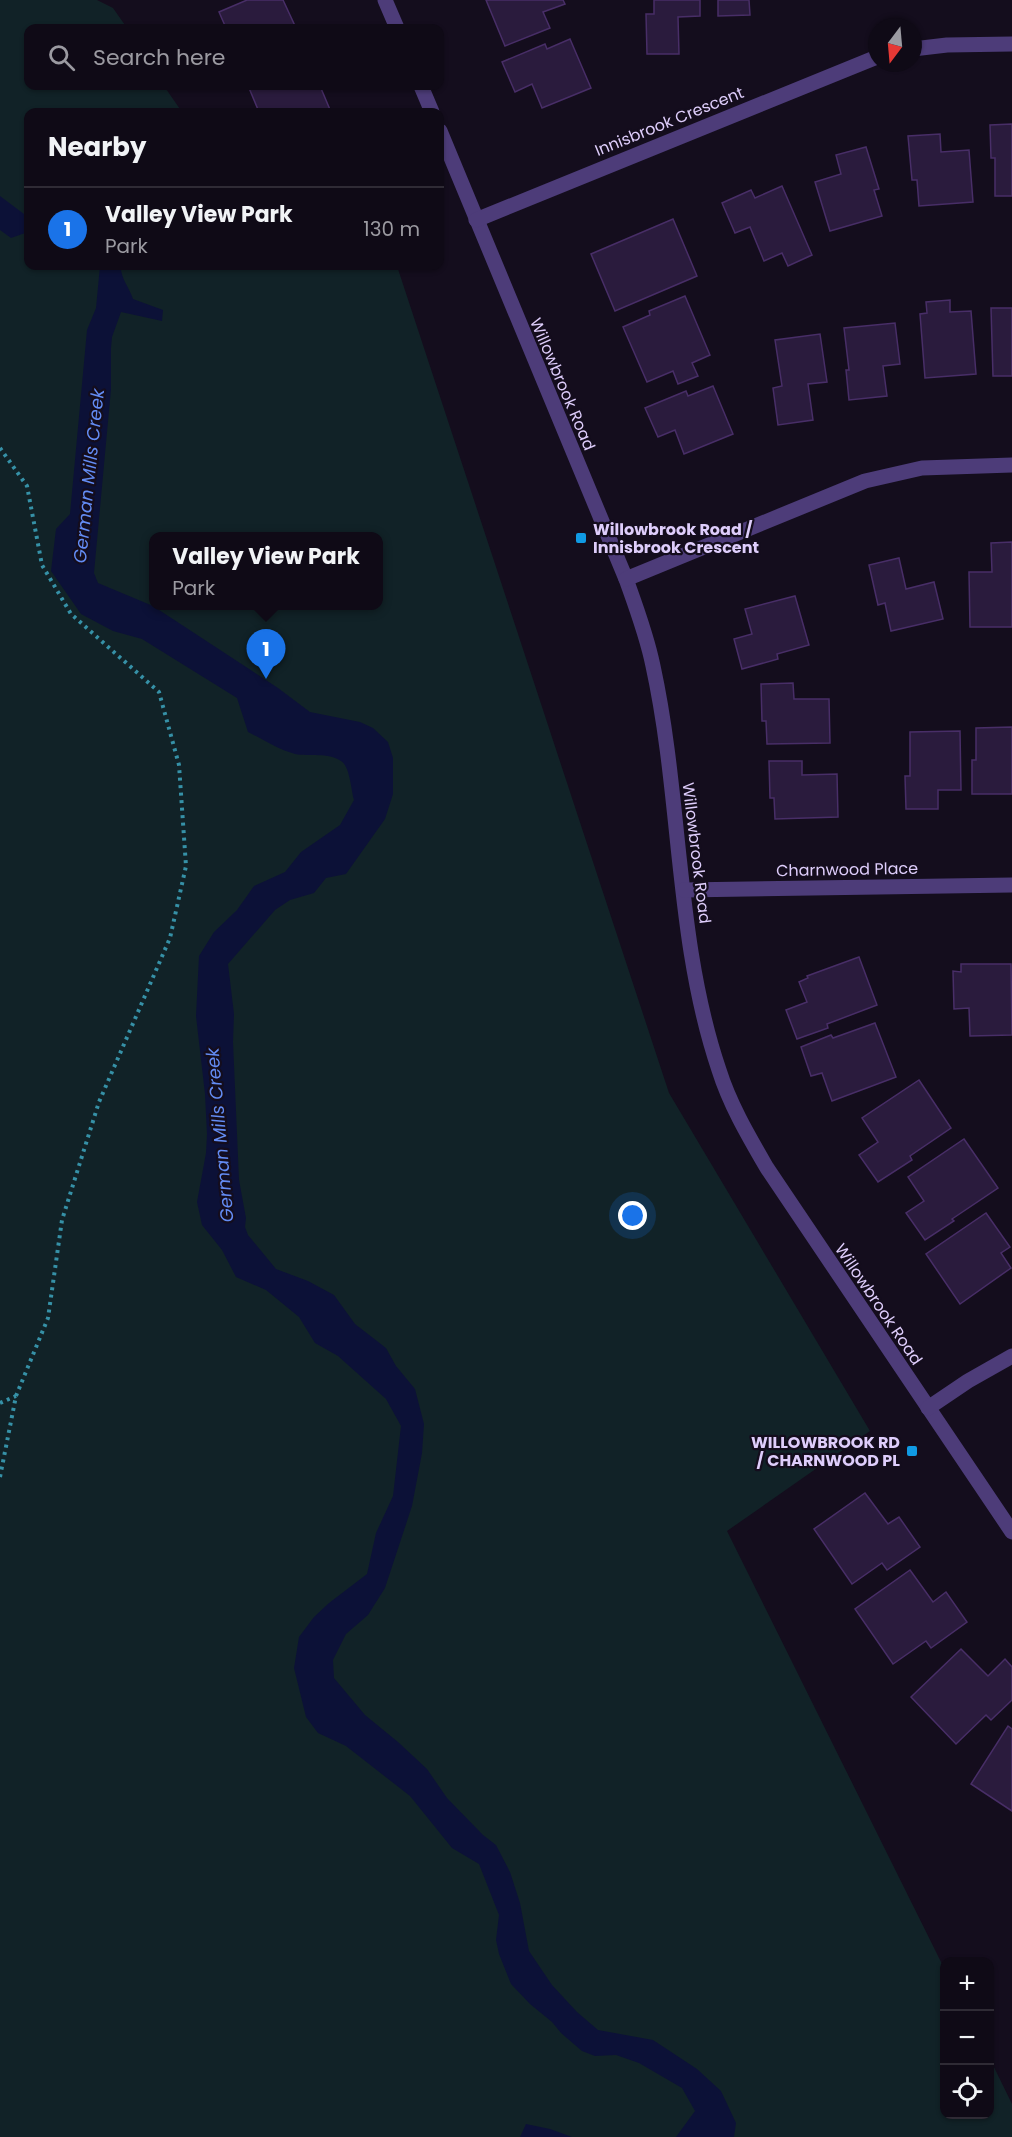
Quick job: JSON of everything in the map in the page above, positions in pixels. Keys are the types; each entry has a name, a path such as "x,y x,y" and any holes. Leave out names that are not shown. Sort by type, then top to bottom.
{"street":[{"path":"385,0 395,24"},
{"path":"922,48 947,45 1012,44"},
{"name":"Innisbrook Crescent","path":"476,220 868,61"},
{"path":"423,90 430,108"},
{"name":"Willowbrook Road","path":"444,141 626,579 640,618 653,664 662,710 694,968 719,1071 739,1121 773,1178 1012,1532"},
{"path":"626,579 865,482 922,468 1012,465"},
{"name":"Charnwood Place","path":"684,890 1012,885"},
{"path":"928,1407 1012,1356"}],"path":[{"path":"0,448 27,486 42,565 71,614 159,692 179,765 186,866 170,938 99,1102 62,1220 48,1318 16,1396 0,1477"},
{"path":"0,1403 16,1396"}],"shaded area":[{"path":"0,0 97,0 113,8 124,24 24,24 24,90 167,90 179,108 24,108 24,270 398,270 669,1093 870,1431 727,1531 940,1960 940,2119 994,2119 994,2067 1012,2104 1012,2137 0,2137"}],"water":[{"path":"0,196 24,214 24,233 11,238 0,230"},
{"name":"German Mills Creek","path":"100,270 121,270 133,299 163,310 162,321 121,312 112,337 111,389 94,573 98,583 149,604 149,610 159,610 278,688 310,712 360,722 373,728 388,742 393,758 393,794 385,819 346,874 326,878 314,893 290,900 275,910 228,964 234,1014 233,1042 239,1180 248,1235 276,1269 308,1281 334,1295 355,1324 386,1348 396,1366 415,1389 424,1424 422,1453 412,1506 385,1588 368,1615 346,1634 333,1660 334,1678 365,1715 427,1769 447,1798 496,1845 510,1872 520,1903 529,1951 552,1985 577,2012 598,2030 653,2040 697,2069 721,2091 736,2123 734,2137 676,2137 695,2111 682,2088 639,2063 616,2055 595,2056 582,2051 530,2004 511,1984 499,1954 496,1940 499,1915 479,1864 452,1848 410,1796 346,1746 318,1733 306,1717 294,1668 299,1637 314,1617 329,1603 367,1574 376,1533 393,1496 401,1426 386,1399 338,1356 315,1343 299,1317 266,1290 236,1277 222,1250 202,1225 197,1202 207,1134 196,1016 199,956 214,932 237,910 254,886 285,872 301,852 340,825 354,800 348,773 341,761 336,758 289,752 248,732 237,698 142,639 113,631 81,614 51,571 56,529 70,514 87,330 96,308"},
{"path":"526,2124 550,2129 572,2137 520,2137"}],"building":[{"path":"247,0 283,0 294,24 224,24 219,12"},
{"path":"486,0 563,0 565,4 543,12 550,28 505,46"},
{"path":"654,0 700,0 700,16 678,17 679,54 647,54 646,14 654,14"},
{"path":"718,0 749,0 750,15 718,16"},
{"path":"570,39 591,88 542,108 532,84 515,92 502,62 545,44 547,49"},
{"path":"250,90 322,90 329,108 257,108"},
{"path":"1012,124 1012,196 995,196 995,158 991,158 990,125"},
{"path":"940,134 941,152 969,150 973,202 919,206 917,180 912,180 908,136"},
{"path":"866,147 879,189 874,190 882,216 830,231 815,182 841,174 836,155"},
{"path":"782,186 812,255 788,266 782,253 764,261 750,227 735,233 722,203 751,190 755,198"},
{"path":"673,219 697,276 615,311 591,254"},
{"path":"685,296 710,355 692,363 698,376 678,384 673,371 647,382 623,327 650,315 649,311"},
{"path":"950,300 950,312 971,311 976,374 925,378 920,314 927,313 926,302"},
{"path":"991,308 1012,308 1012,376 993,376"},
{"path":"895,323 900,364 883,366 887,396 849,400 846,370 849,370 844,328"},
{"path":"820,334 827,382 808,384 813,420 778,425 773,388 782,386 775,340"},
{"path":"713,386 733,434 684,454 675,430 658,437 645,408 686,391 688,396"},
{"path":"1012,542 1012,627 970,627 969,572 992,572 991,543"},
{"path":"899,558 906,589 934,582 943,619 891,631 885,603 878,605 869,565"},
{"path":"795,596 809,645 777,654 778,659 742,669 734,639 752,634 745,609"},
{"path":"793,683 794,699 829,699 830,743 767,744 766,721 762,721 761,684"},
{"path":"1012,727 1012,794 972,794 972,760 976,760 976,728"},
{"path":"960,731 961,790 938,790 938,809 906,809 905,776 910,776 910,732"},
{"path":"769,761 802,761 802,775 837,774 838,817 775,819 774,798 770,798"},
{"path":"859,957 877,1005 827,1024 828,1028 797,1039 786,1010 807,1002 799,982 808,978 807,976"},
{"path":"961,964 1011,964 1012,1035 970,1036 969,1008 954,1009 953,971 961,972"},
{"path":"875,1023 896,1077 832,1101 822,1073 811,1076 801,1047 831,1035 833,1038"},
{"path":"919,1080 951,1128 910,1156 912,1160 878,1182 859,1155 878,1142 862,1118"},
{"path":"964,1139 998,1188 925,1240 906,1213 924,1201 908,1177"},
{"path":"986,1213 1010,1247 1001,1253 1011,1268 960,1304 926,1254"},
{"path":"865,1493 888,1524 899,1517 920,1547 887,1570 882,1563 852,1584 814,1529"},
{"path":"910,1570 933,1602 946,1592 967,1622 931,1648 926,1641 893,1664 855,1609"},
{"path":"961,1649 988,1676 1005,1659 1012,1667 1012,1700 991,1720 986,1715 956,1744 911,1697"},
{"path":"1008,1726 1012,1729 1012,1811 971,1784"}],"place":[{"name":"Willowbrook Road / Innisbrook Crescent","path":"581,538"},
{"name":"Valley View Park","path":"266,679"},
{"name":"WILLOWBROOK RD / CHARNWOOD PL","path":"912,1451"}]}
